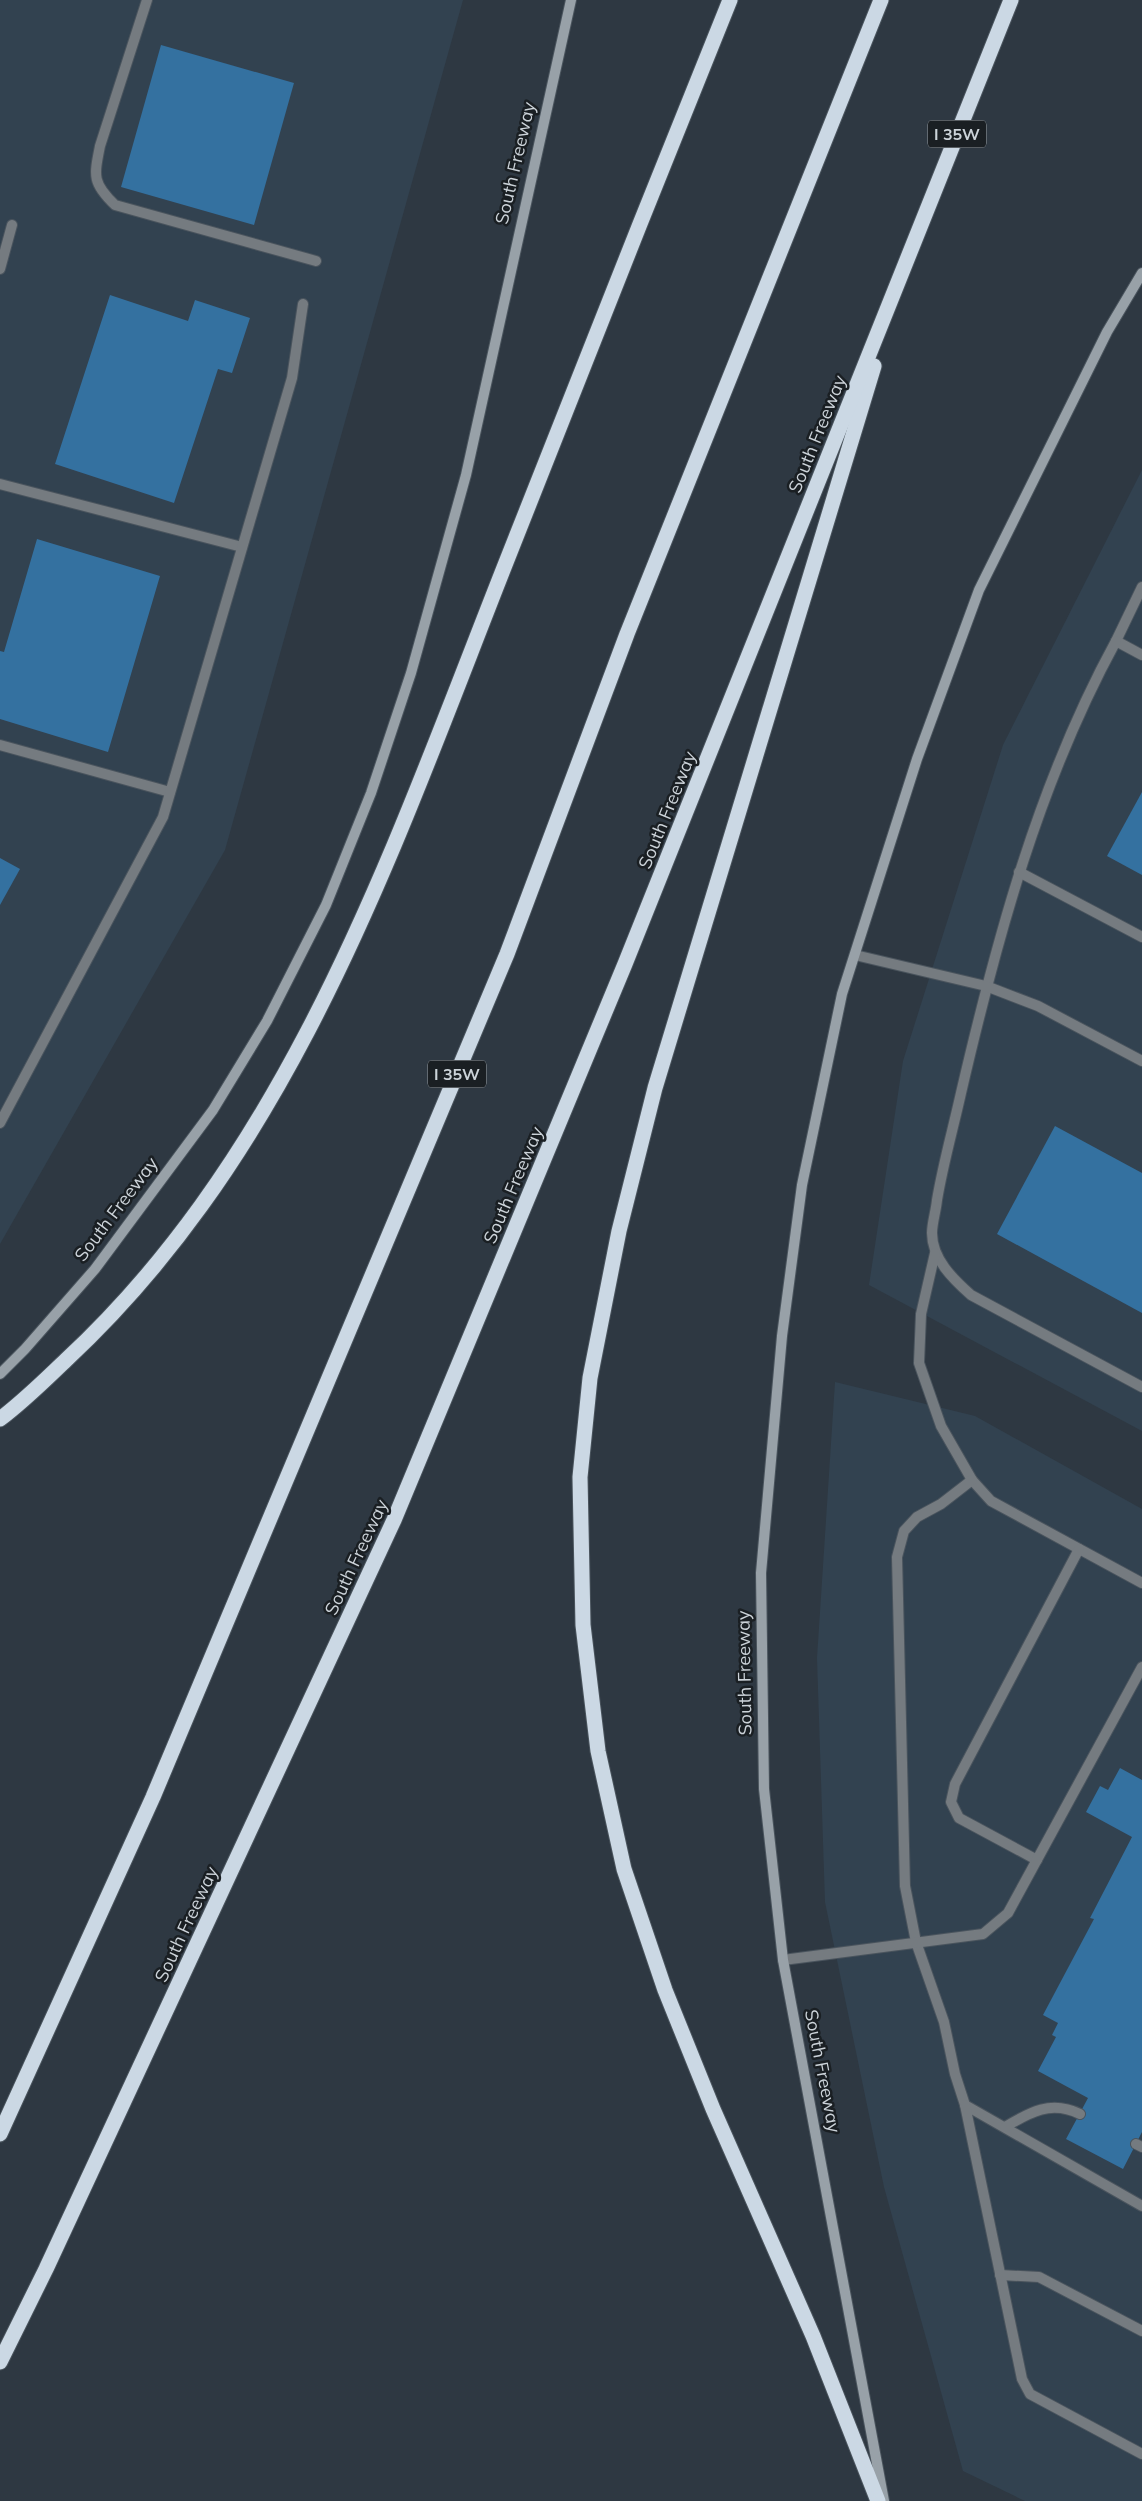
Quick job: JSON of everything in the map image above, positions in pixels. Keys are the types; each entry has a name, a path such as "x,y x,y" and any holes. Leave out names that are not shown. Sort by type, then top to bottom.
{"highway":[{"path":"0,1419 95,1333 149,1273 198,1211 278,1087 312,1025 342,965 417,792 730,0"},
{"name":"I 35W","path":"0,2134 153,1797 507,954 627,634 881,0"},
{"name":"South Freeway","path":"0,2362 46,2268 394,1520 625,964 1011,0"},
{"path":"878,2501 813,2336 713,2109 665,1990 624,1869 598,1751 583,1625 580,1477 590,1378 619,1231 655,1088 904,268"}],"main road":[{"name":"South Freeway","path":"0,1374 25,1349 95,1269 212,1110 267,1021 326,905 372,793 412,673 463,484 571,0"},
{"name":"South Freeway","path":"884,2501 783,1960 764,1790 761,1573 782,1336 802,1184 842,994 917,759 979,590 1107,332 1142,273"}],"lane":[{"path":"147,0 100,146 95,171 100,190 115,205 316,261"},
{"path":"0,269 12,225"},
{"path":"0,1124 163,817 292,378 303,304"},
{"path":"0,484 242,546"},
{"path":"1142,587 1090,689 1068,739 1019,872 986,986 942,1175 932,1234 935,1252 921,1314 919,1363 941,1426 972,1480 991,1501 1142,1583"},
{"path":"1116,641 1142,655"},
{"path":"0,745 170,792"},
{"path":"1019,872 1142,937"},
{"path":"855,955 986,986 1038,1006 1142,1061"},
{"path":"935,1252 951,1277 971,1295 1142,1387"},
{"path":"972,1480 941,1504 917,1517 904,1531 897,1557 905,1886 916,1942 944,2022 955,2074 965,2105 1022,2379 1030,2394 1142,2454"},
{"path":"1037,1860 959,1818 950,1802 955,1784 1079,1549"},
{"path":"783,1960 983,1934 1008,1913 1142,1667"},
{"path":"965,2105 1142,2206"},
{"path":"1005,2127 1031,2111 1050,2107 1067,2108 1080,2114"},
{"path":"1000,2275 1039,2277 1142,2331"}],"shaded area":[{"path":"0,0 463,0 225,850 0,1244"},
{"path":"1142,470 1142,1431 869,1285 903,1061 1003,745"},
{"path":"835,1382 975,1416 1142,1509 1142,2501 1025,2501 963,2471 884,2187 825,1902 817,1658"}],"building":[{"path":"161,45 294,83 254,225 121,187"},
{"path":"110,295 188,321 195,300 250,318 232,373 218,369 174,503 55,464"},
{"path":"37,539 160,576 108,752 0,719 0,651 4,652"},
{"path":"1142,792 1142,875 1107,856"},
{"path":"0,858 20,869 0,905"},
{"path":"1055,1126 1142,1173 1142,1313 997,1234"},
{"path":"1120,1768 1142,1780 1142,2132 1123,2169 1066,2139 1088,2098 1038,2071 1056,2037 1052,2035 1058,2023 1043,2015 1094,1919 1090,1918 1132,1837 1086,1812 1100,1786 1108,1790"}]}
